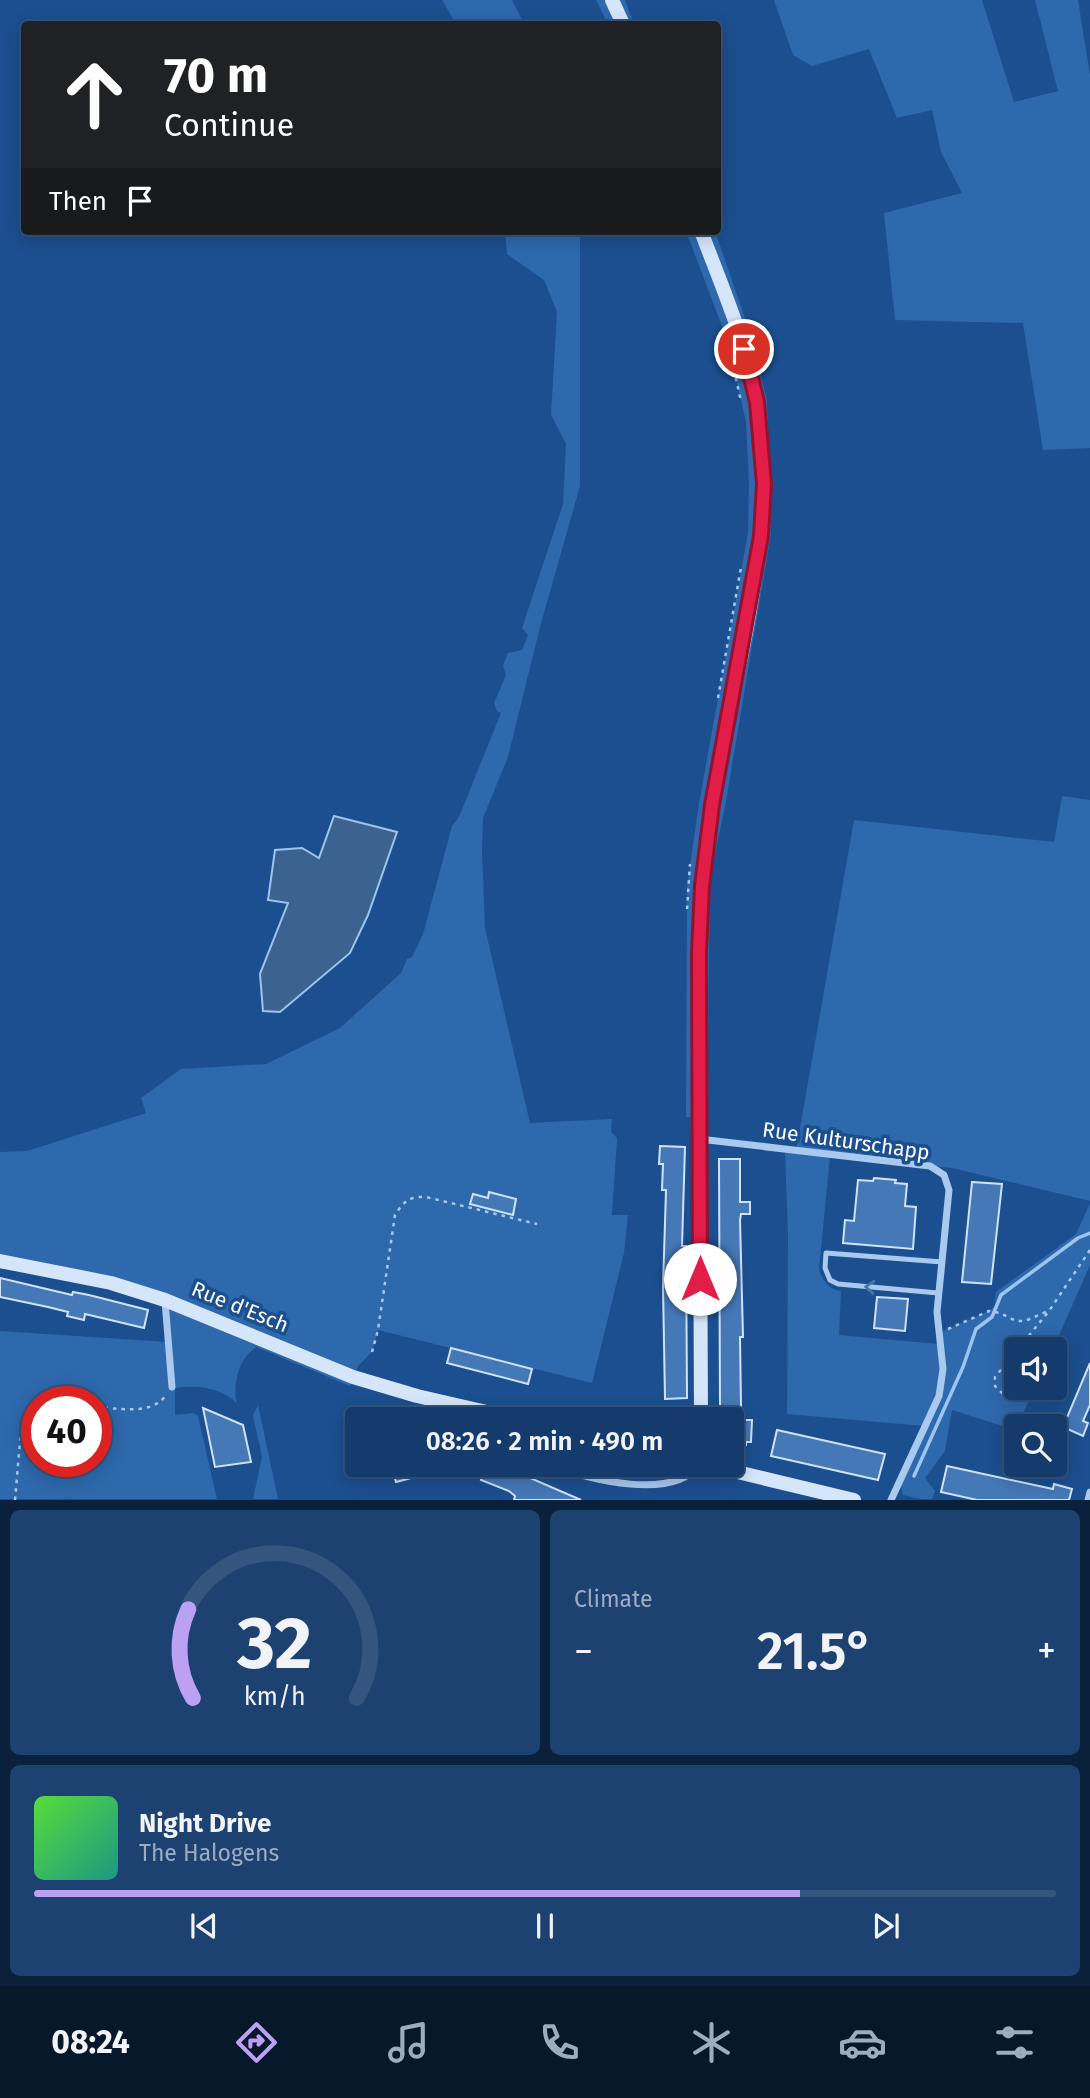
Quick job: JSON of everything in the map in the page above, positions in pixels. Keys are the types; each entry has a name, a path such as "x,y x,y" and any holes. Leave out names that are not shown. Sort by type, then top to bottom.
{"street":[{"path":"612,0 622,21"},
{"path":"701,1407 699,952 702,886 712,805 761,536 764,484 752,420 749,366 703,235"},
{"name":"Rue Kulturschapp","path":"699,1139 930,1166 944,1175 949,1190 938,1293 938,1333 943,1369 939,1396 891,1500"},
{"name":"Rue d'Esch","path":"0,1261 111,1283 165,1300 354,1377 454,1407"},
{"path":"165,1300 172,1387"},
{"path":"744,1474 854,1500"},
{"path":"580,1477 643,1495"},
{"path":"654,1493 677,1489 692,1477"},
{"path":"1088,1500 1090,1492"}],"lane":[{"path":"938,1293 838,1284 830,1280 825,1268 826,1252 942,1262"}],"path":[{"path":"728,346 752,420"},
{"path":"716,708 743,560"},
{"path":"687,914 690,863"},
{"path":"372,1352 378,1330 395,1215 402,1204 412,1196 537,1224"},
{"path":"1029,1337 1090,1250"},
{"path":"938,1333 989,1311 1016,1321 1025,1321 1049,1311"},
{"path":"1004,1368 998,1373 995,1386 1004,1395"},
{"path":"112,1408 143,1409 161,1403 172,1387"},
{"path":"15,1500 21,1430"}],"shaded area":[{"path":"442,0 512,0 522,21 454,21"},
{"path":"596,0 625,0 633,21 606,21"},
{"path":"774,0 982,0 1014,102 1058,91 1035,0 1078,0 1090,75 1090,448 1043,450 1023,323 895,320 884,213 962,193 941,152 932,110 897,118 869,49 812,66 793,55"},
{"path":"505,235 580,235 580,486 540,627 508,757 483,818 482,853 485,928 530,1123 612,1119 611,1132 617,1138 612,1215 628,1215 624,1253 592,1383 378,1330 372,1352 358,1366 350,1386 256,1347 245,1358 238,1372 235,1388 237,1403 223,1393 208,1388 175,1388 175,1415 194,1413 198,1416 217,1499 0,1499 0,1331 168,1342 165,1300 0,1261 0,1152 27,1151 146,1113 141,1098 181,1069 266,1064 340,1028 401,973 407,959 412,957 423,934 452,826 459,817 501,713 497,711 494,703 506,675 503,666 508,653 522,650 528,635 522,628 563,504 566,444 551,415 557,312 544,280 507,254"},
{"path":"688,235 716,235 747,324 767,400 771,534 725,807 710,877 707,1119 686,1117 687,887 699,803 748,533 746,421 725,334"},
{"path":"1062,796 1090,800 1090,1201 952,1168 830,1156 819,1270 827,1284 841,1291 839,1335 939,1344 938,1333 989,1311 995,1306 996,1292 1076,1234 1090,1203 1090,1265 1058,1337 1004,1337 1004,1400 1029,1400 1023,1414 1004,1414 1004,1427 952,1410 945,1451 925,1478 935,1491 932,1499 920,1499 903,1495 900,1481 924,1426 787,1414 788,1237 785,1150 796,1151 854,820 1054,842"},
{"path":"334,816 397,832 368,915 350,953 280,1012 263,1011 260,974 288,903 268,900 275,850 302,848 319,858"},
{"path":"258,1405 278,1499 253,1499 262,1457 253,1415"},
{"path":"694,1405 694,1407 603,1407"}],"building":[{"path":"660,1146 685,1147 682,1246 686,1246 687,1398 665,1399 663,1287 666,1190 662,1190 663,1164 659,1164"},
{"path":"719,1159 740,1159 740,1202 750,1202 750,1214 741,1214 740,1220 743,1337 740,1337 741,1407 720,1407"},
{"path":"874,1178 907,1184 905,1206 916,1207 913,1249 843,1243 845,1220 854,1221 858,1180 873,1181"},
{"path":"972,1182 1002,1184 991,1284 962,1282"},
{"path":"489,1192 516,1199 513,1215 470,1204 473,1194 488,1198"},
{"path":"0,1278 72,1295 73,1292 89,1295 148,1310 144,1328 85,1314 84,1320 67,1316 68,1312 0,1297"},
{"path":"877,1297 908,1299 905,1331 874,1328"},
{"path":"451,1348 532,1369 528,1384 447,1363"},
{"path":"1090,1363 1090,1405 1083,1421 1088,1423 1083,1436 1067,1429 1067,1418"},
{"path":"203,1408 243,1425 251,1462 215,1467"},
{"path":"744,1420 752,1420 751,1442 746,1442 746,1445"},
{"path":"777,1430 885,1454 878,1480 771,1456"},
{"path":"947,1466 1053,1489 1054,1484 1072,1489 1069,1500 977,1500 941,1492"},
{"path":"395,1477 415,1477 396,1482"},
{"path":"482,1477 528,1477 581,1500 514,1500 515,1496 509,1491 481,1480"}],"waterway":[{"path":"914,1476 963,1367 976,1329 992,1317 1001,1295 1078,1238 1090,1233"}],"route":[{"path":"700,1279 699,952 702,886 712,805 754,582 761,536 764,484 757,402 744,349"}]}
